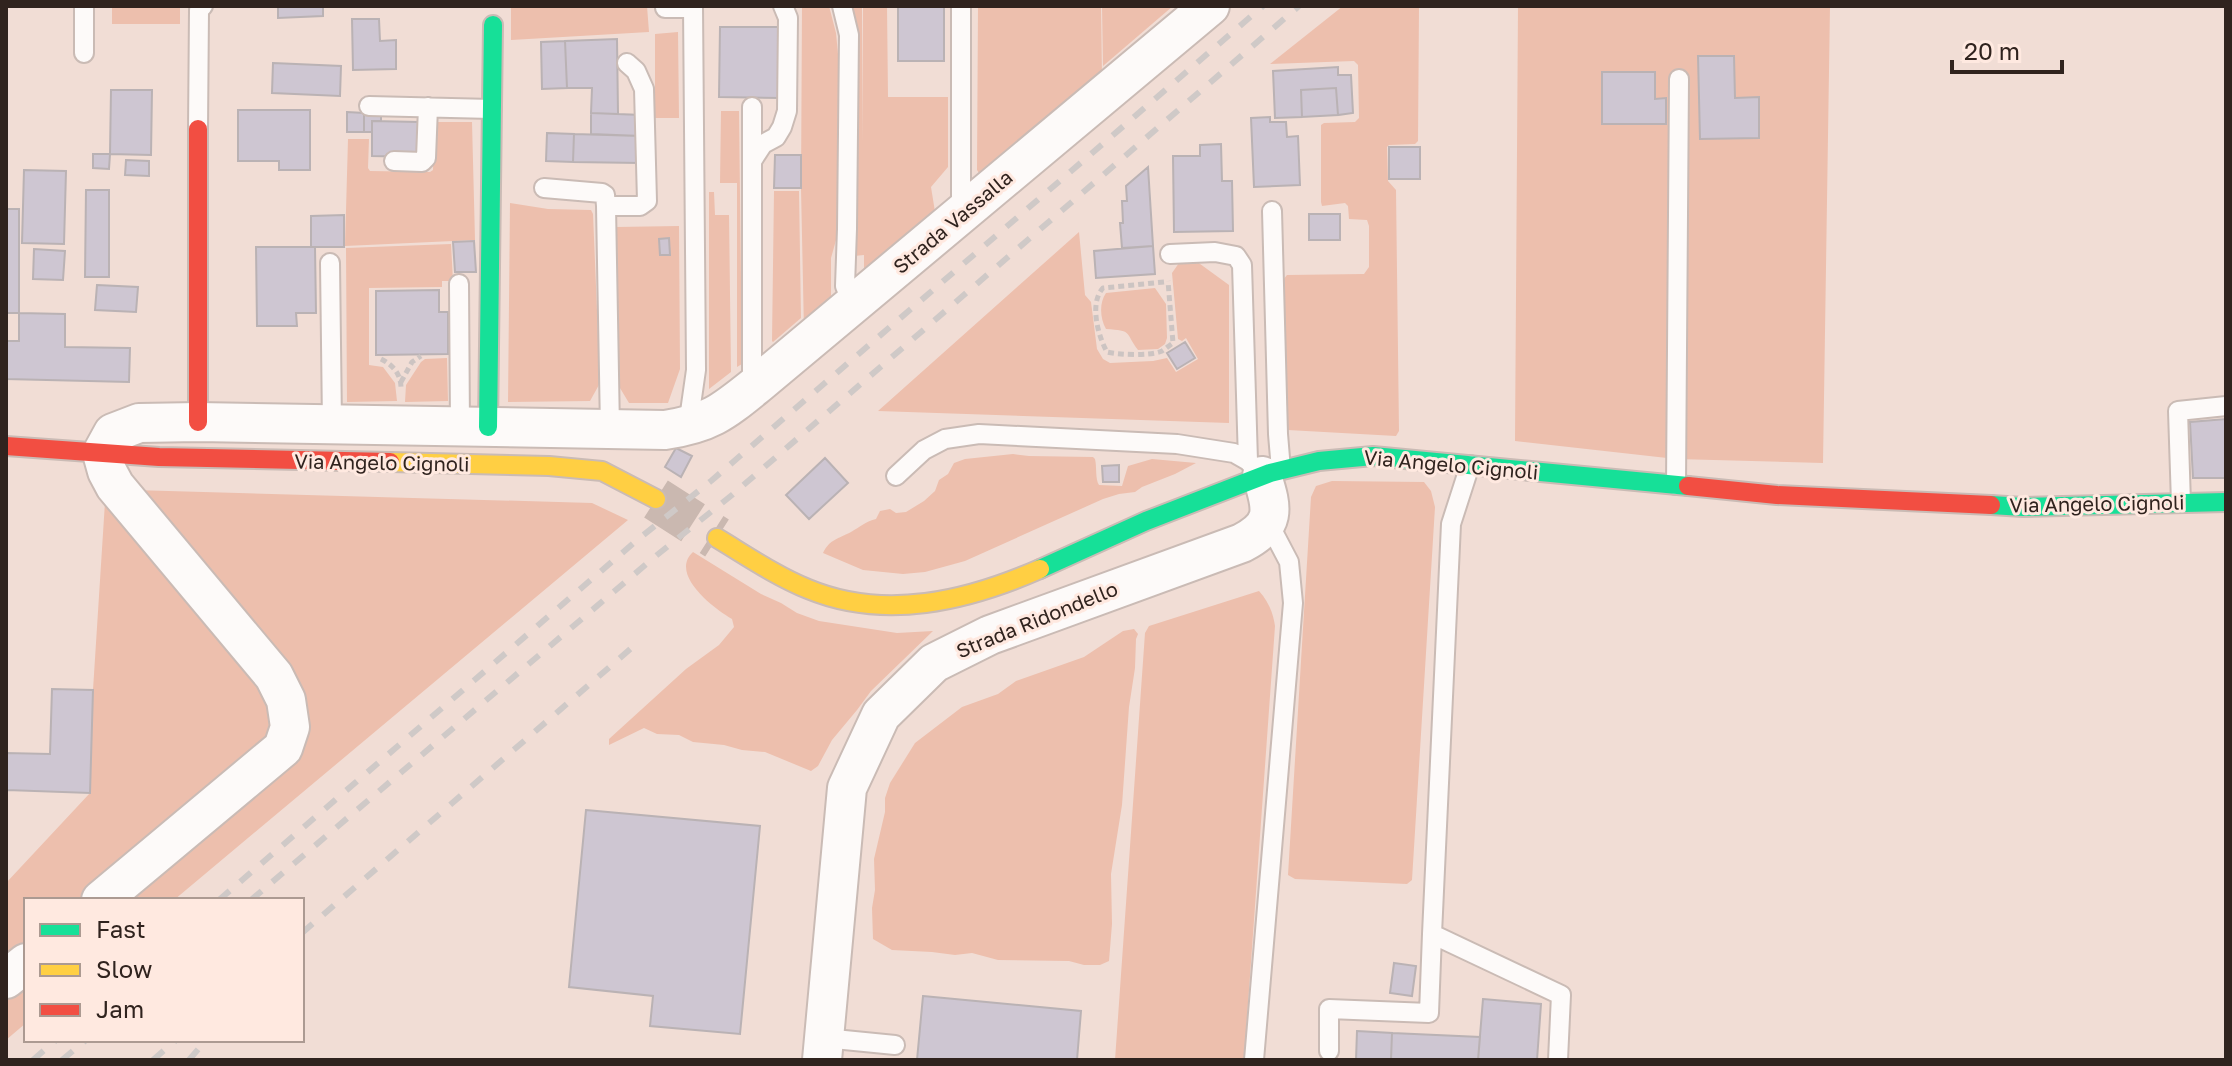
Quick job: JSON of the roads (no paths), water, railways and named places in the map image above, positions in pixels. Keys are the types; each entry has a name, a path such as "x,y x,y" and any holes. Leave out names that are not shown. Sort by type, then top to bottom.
{"street":[{"name":"Strada Vassalla","path":"688,426 726,410 961,216 1198,11"},
{"path":"474,427 492,109 493,25"},
{"path":"198,129 198,422"},
{"name":"Via Angelo Cignoli","path":"102,453 113,433 139,423 665,430 688,426"},
{"name":"Via Angelo Cignoli","path":"6,446 248,460 587,469 614,476 656,499"},
{"path":"102,453 115,486 274,676 286,700 290,727 283,748 103,898"},
{"name":"Via Angelo Cignoli","path":"717,538 784,578 824,595 868,605 914,606 951,601 1020,579 1264,469 1336,458 1373,456 1777,495 2023,507 2226,502"},
{"path":"1264,469 1271,510 1268,522"},
{"name":"Strada Ridondello","path":"823,1049 847,788 881,715 934,663 990,635 1242,543 1257,535 1268,522"},
{"path":"6,979 24,965"}],"lane":[{"path":"84,6 84,53"},
{"path":"198,129 199,10 203,6"},
{"path":"493,25 494,6"},
{"path":"752,161 763,144 776,137 787,111 788,18 783,6"},
{"path":"842,6 849,35 845,286 853,305"},
{"path":"961,6 961,216"},
{"path":"665,8 693,7 696,370 688,426"},
{"path":"606,206 640,206 647,201 644,89 636,71 627,63"},
{"path":"1676,485 1679,79"},
{"path":"369,106 492,109"},
{"path":"394,161 422,162 426,158 428,107"},
{"path":"752,107 752,372 759,383"},
{"path":"544,188 605,195 610,429"},
{"path":"1264,469 1278,434 1272,211"},
{"path":"1170,254 1215,252 1236,256 1242,265 1264,469"},
{"path":"330,263 332,424"},
{"path":"459,284 474,427"},
{"path":"2181,503 2178,411 2226,406"},
{"path":"896,476 924,450 945,439 979,434 1177,444 1234,453 1264,469"},
{"path":"1329,1051 1329,1009 1429,1013 1451,524 1470,465"},
{"path":"1254,1060 1293,603 1289,562 1268,522"},
{"path":"1432,934 1561,995 1558,1060"},
{"path":"823,1049 895,1045"}],"tunnel":[{"path":"656,499 717,538"}],"railway":[{"path":"221,898 1263,6"},
{"path":"253,898 657,555 732,495 1299,6"},
{"path":"304,931 635,645"},
{"path":"33,1060 54,1042"},
{"path":"62,1060 84,1042"},
{"path":"153,1060 174,1042"},
{"path":"189,1060 204,1042"}]}
